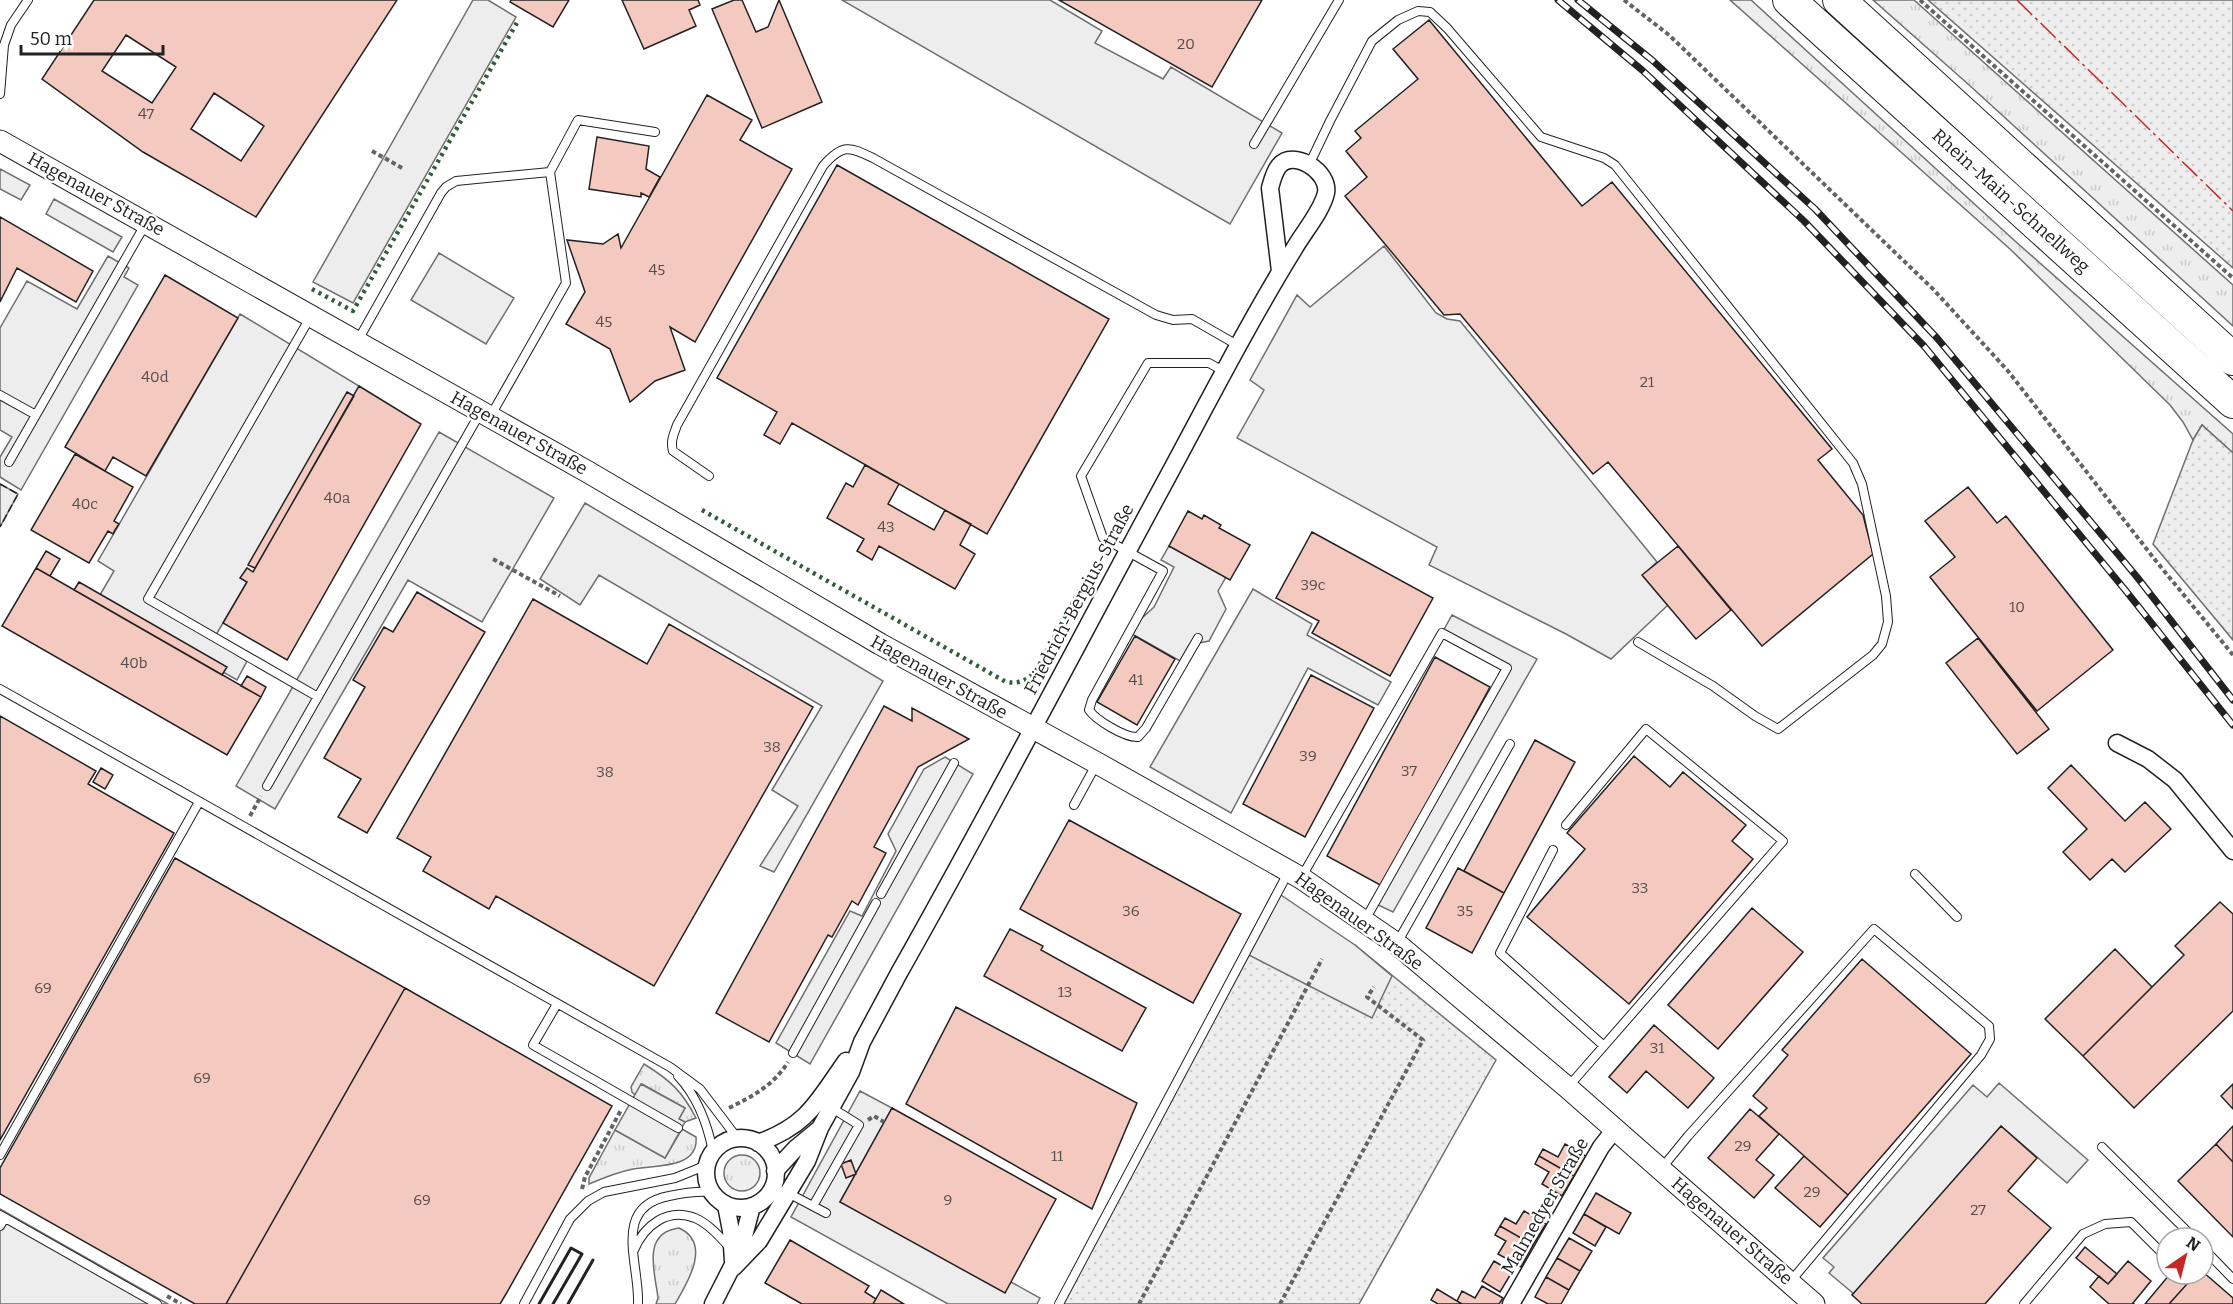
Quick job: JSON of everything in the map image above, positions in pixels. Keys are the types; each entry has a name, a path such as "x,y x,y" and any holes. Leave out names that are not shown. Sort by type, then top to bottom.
{"highway":[{"name":"Rhein-Main-Schnellweg","path":"1789,0 2233,402"},
{"name":"Rhein-Main-Schnellweg","path":"1839,0 2233,359"}],"street":[{"name":"Hagenauer Straße","path":"0,141 588,472 880,644 1295,874 1397,944 1568,1088 1814,1304"},
{"path":"1281,271 1270,188 1272,178 1280,164 1286,160 1298,160 1309,165"},
{"name":"Friedrich-Bergius-Straße","path":"758,1143 784,1132 811,1112 862,1042 1224,372 1313,217 1326,191 1326,181 1322,174 1309,165"},
{"path":"2117,743 2148,759 2175,780 2233,851"},
{"name":"Friedrich-Bergius-Straße","path":"733,1268 759,1240 780,1191 807,1161 820,1128 851,1072 862,1042"},
{"name":"Friedrich-Bergius-Straße","path":"780,1191 776,1171 796,1148 820,1128"},
{"name":"Malmedyer Straße","path":"1511,1304 1601,1147 1615,1129"},
{"path":"752,1206 739,1208 726,1205 711,1192 706,1174 710,1158 721,1145 738,1139 749,1140 758,1143 770,1155 776,1171"},
{"name":"Friedrich-Bergius-Straße","path":"713,1304 733,1268 745,1236 752,1206 780,1191"},
{"name":"Friedrich-Bergius-Straße","path":"726,1205 733,1250 733,1268"}],"lane":[{"path":"0,94 4,45 11,25 28,0"},
{"path":"1254,144 1339,0"},
{"path":"1309,165 1372,41 1398,20 1418,11 1430,12 1447,28 1541,136 1604,158 1615,165 1853,463 1862,484 1886,596 1888,622 1881,644 1873,655 1778,729 1755,716 1713,686 1638,642"},
{"path":"267,786 485,415 535,338 567,283 550,172 578,120 655,132"},
{"path":"709,476 673,451 671,445 677,425 823,165 837,151 846,148 854,148 873,158 1156,315 1173,320 1192,319 1239,346"},
{"path":"357,342 441,194 450,183 465,179 550,172"},
{"path":"9,462 147,222"},
{"path":"311,316 147,599 318,697"},
{"path":"1198,638 1146,728 1138,737 1130,738 1094,716 1089,710 1092,700 1163,571 1103,538 1082,476 1148,363 1209,363 1224,372"},
{"path":"0,395 36,416"},
{"path":"1059,1304 1295,874 1442,633 1508,668 1365,920"},
{"path":"0,689 670,1067 700,1089 738,1139"},
{"path":"1566,825 1646,729 1783,841 1568,1088"},
{"path":"1397,944 1510,744"},
{"path":"881,894 954,763"},
{"path":"1074,805 1097,763"},
{"path":"0,1155 199,802"},
{"path":"1553,850 1500,953 1604,1046"},
{"path":"1916,874 1957,917"},
{"path":"793,1053 876,903"},
{"path":"1661,1169 1874,929 1989,1026 1990,1039 1981,1055 1790,1282"},
{"path":"557,1004 533,1045 678,1128"},
{"path":"524,1304 570,1219 588,1201 604,1192 675,1178 710,1158 705,1121 689,1089 670,1067"},
{"path":"813,1206 859,1125 832,1108"},
{"path":"2102,1147 2181,1226"},
{"path":"780,1191 826,1213"},
{"path":"638,1304 633,1225 637,1216 652,1202 678,1194 711,1192"},
{"path":"0,1226 2,1216 157,1304"},
{"path":"634,1250 640,1236 650,1225 658,1220 674,1216 694,1218 705,1224 733,1250"},
{"path":"2024,1304 2083,1234 2105,1224 2131,1222 2155,1246"},
{"path":"2215,1260 2233,1279"}],"path":[{"path":"1624,0 1669,35 1933,289 2008,371 2156,561 2233,655"},
{"path":"1920,0 2233,278"},
{"path":"372,151 404,169"},
{"path":"493,560 560,596"},
{"path":"1139,1304 1322,959"},
{"path":"1280,1304 1423,1040 1367,997 1374,987"},
{"path":"729,1109 762,1091 781,1074 793,1053"},
{"path":"582,1192 585,1177 624,1105"}],"green space":[{"path":"1730,0 1751,0 2015,241 2233,434 2233,453 2202,425 2193,440 2170,405 2010,249"},
{"path":"1873,0 1914,0 2233,285 2233,326 1968,84"},
{"path":"1928,0 2233,0 2233,268"},
{"path":"2202,425 2233,453 2233,640 2153,544 2193,440"},
{"path":"1355,945 1496,1060 1359,1304 1056,1304 1243,952"},
{"path":"644,1064 674,1087 686,1100 696,1118 685,1122 679,1119 685,1108 642,1084 635,1095 632,1092 631,1087"},
{"path":"682,1129 696,1137 691,1155 683,1160 663,1166 627,1170 589,1184 589,1178 615,1130 665,1158"},
{"path":"742,1155 755,1160 760,1173 755,1186 742,1191 729,1186 724,1173 729,1160"},
{"path":"679,1228 689,1235 694,1243 696,1253 691,1274 675,1304 656,1304 658,1298 653,1266 655,1245 659,1237 667,1231"}],"shaded area":[{"path":"473,0 488,0 516,17 353,303 313,282"},
{"path":"842,0 1050,0 1102,31 1095,43 1163,79 1171,67 1282,133 1230,224"},
{"path":"0,169 30,185 21,200 0,189"},
{"path":"54,199 122,237 113,252 46,214"},
{"path":"1384,246 1436,313 1447,319 1460,321 1657,562 1643,575 1668,605 1611,659 1429,565 1437,547 1237,438 1264,390 1250,380 1297,295 1310,307"},
{"path":"439,253 514,298 486,344 411,300"},
{"path":"108,256 129,268 124,277 138,285 21,490 0,477 0,457 12,437 0,430 0,328 27,281 77,309"},
{"path":"240,314 359,386 253,572 247,568 241,578 247,582 213,640 247,661 237,680 97,600 114,571 98,561"},
{"path":"439,432 554,498 482,622 408,580 275,809 236,786"},
{"path":"0,484 18,494 0,527"},
{"path":"585,503 883,681 774,872 760,866 798,806 772,790 822,706 599,575 580,605 540,579"},
{"path":"1169,546 1226,577 1218,591 1226,609 1209,641 1189,645 1180,661 1132,634 1141,619 1154,607 1174,567 1161,560"},
{"path":"1253,589 1312,624 1307,635 1391,682 1378,705 1308,668 1231,813 1150,767"},
{"path":"1452,615 1537,659 1393,912 1374,903 1507,669 1442,633"},
{"path":"945,757 973,774 810,1064 776,1043 850,911 862,916 896,851 888,834 924,769"},
{"path":"1275,891 1355,945 1392,976 1372,1018 1243,952"},
{"path":"1999,1083 2088,1160 2067,1183 2001,1126 1854,1294 1829,1273 1834,1267 1823,1258 1973,1085 1987,1097"},
{"path":"641,1084 685,1108 679,1119 685,1122 665,1158 615,1130"},
{"path":"860,1091 892,1108 840,1202 1011,1282 1040,1298 1037,1304 948,1304 791,1217"},
{"path":"0,1209 168,1304 0,1304"}],"building":[{"path":"94,0 397,0 256,217 143,152 42,79","holes":["126,35 176,67 152,103 102,71","214,93 264,126 241,161 191,129"]},
{"path":"511,0 569,0 553,27 510,2"},
{"path":"622,0 698,0 700,5 689,10 696,26 644,49"},
{"path":"734,0 742,0 756,32 768,27 779,0 822,102 762,128 712,9"},
{"path":"1059,0 1262,0 1212,87"},
{"path":"1429,20 1582,206 1612,182 1832,449 1818,460 1863,515 1873,554 1762,646 1608,462 1593,474 1460,314 1444,315 1345,196 1367,177 1346,151 1361,138 1355,131 1418,79 1393,49"},
{"path":"707,95 752,120 740,140 792,169 695,342 670,327 685,370 655,381 630,402 610,349 566,324 585,292 567,240 603,244 618,234 621,248"},
{"path":"597,137 649,146 646,169 660,177 649,197 641,193 641,197 589,189"},
{"path":"837,165 1109,319 987,534 792,423 780,444 764,435 777,412 717,378"},
{"path":"0,217 93,271 76,302 17,268 0,302"},
{"path":"165,275 238,318 146,476 113,457 105,471 65,447"},
{"path":"359,386 421,424 287,660 223,623 247,582 240,578 247,568 253,572"},
{"path":"347,392 354,396 255,568 248,565"},
{"path":"75,454 133,487 114,521 119,524 113,534 108,531 89,563 31,530"},
{"path":"865,465 899,484 888,504 934,530 945,510 971,524 960,545 975,554 955,589 879,546 872,560 857,551 864,539 827,518 846,483 853,487"},
{"path":"1968,487 1997,523 2006,516 2113,650 2037,711 1930,577 1955,557 1925,521"},
{"path":"1188,511 1202,519 1204,515 1221,525 1219,528 1250,545 1230,580 1169,546"},
{"path":"1312,532 1433,598 1390,676 1312,633 1319,621 1276,598"},
{"path":"1678,546 1731,610 1696,639 1642,575"},
{"path":"46,551 60,559 50,576 36,568"},
{"path":"36,568 261,697 227,755 2,626"},
{"path":"79,582 227,667 222,675 74,590"},
{"path":"417,592 485,632 367,833 338,817 361,779 324,758 365,687 353,680 384,627 393,632"},
{"path":"533,599 647,664 669,624 813,707 654,986 496,896 489,909 423,871 431,857 397,838"},
{"path":"1135,636 1175,659 1137,725 1097,702"},
{"path":"1978,638 2049,729 2017,754 1946,663"},
{"path":"1435,657 1490,687 1382,886 1327,856"},
{"path":"1311,675 1374,708 1305,837 1243,804"},
{"path":"247,676 266,687 261,697 241,686"},
{"path":"884,706 912,721 912,708 969,739 918,767 874,847 886,853 858,905 852,901 832,937 828,935 769,1042 716,1013"},
{"path":"0,716 96,771 88,784 174,833 0,1140"},
{"path":"1535,740 1575,762 1504,893 1464,871"},
{"path":"1634,756 1670,787 1683,772 1746,825 1732,841 1753,859 1629,1004 1527,917 1585,849 1567,833"},
{"path":"2071,765 2125,821 2145,802 2171,829 2125,872 2112,859 2090,880 2063,852 2087,829 2048,788"},
{"path":"101,768 113,775 105,789 93,782"},
{"path":"1069,820 1241,914 1193,1003 1020,909"},
{"path":"175,858 405,988 226,1304 195,1304 0,1194 0,1168"},
{"path":"1458,868 1504,893 1472,953 1426,928"},
{"path":"2220,902 2233,914 2233,1011 2134,1108 2083,1056 2184,955 2175,946"},
{"path":"1752,908 1803,952 1718,1049 1668,1005"},
{"path":"1010,929 1043,946 1041,950 1146,1008 1122,1051 984,976"},
{"path":"2115,949 2152,987 2083,1056 2045,1019"},
{"path":"1862,959 1971,1054 1848,1195 1759,1116 1767,1108 1753,1096 1788,1055 1782,1050"},
{"path":"405,988 612,1106 506,1294 500,1304 226,1304"},
{"path":"956,1007 1137,1103 1092,1209 906,1104"},
{"path":"1654,1025 1714,1078 1688,1108 1646,1071 1627,1093 1609,1077"},
{"path":"2233,1084 2233,1109 2221,1096"},
{"path":"892,1108 1056,1199 1005,1293 840,1202"},
{"path":"1750,1109 1779,1134 1756,1160 1774,1175 1754,1198 1708,1158"},
{"path":"2001,1126 2037,1158 2008,1191 2051,1228 1985,1304 1862,1304 1852,1295"},
{"path":"2233,1126 2233,1162 2216,1144"},
{"path":"1565,1144 1586,1156 1574,1176 1539,1156 1543,1149 1558,1157"},
{"path":"2216,1144 2233,1162 2233,1237 2178,1181"},
{"path":"1539,1156 1574,1176 1562,1196 1542,1184 1549,1172 1535,1164"},
{"path":"1804,1156 1848,1195 1820,1227 1775,1188"},
{"path":"851,1160 856,1174 846,1178 841,1164"},
{"path":"1596,1193 1631,1213 1619,1234 1584,1214"},
{"path":"1524,1211 1546,1224 1533,1245 1500,1226 1505,1218 1516,1224"},
{"path":"1584,1214 1606,1227 1595,1246 1573,1233"},
{"path":"1500,1226 1533,1245 1521,1267 1498,1254 1506,1241 1495,1235"},
{"path":"1569,1238 1592,1251 1580,1271 1557,1258"},
{"path":"790,1240 869,1286 865,1292 876,1299 873,1304 802,1304 765,1283"},
{"path":"2085,1247 2117,1274 2108,1284 2076,1258"},
{"path":"1557,1258 1580,1271 1569,1290 1546,1277"},
{"path":"1494,1261 1512,1272 1500,1292 1482,1281"},
{"path":"2128,1261 2151,1281 2134,1304 2109,1304 2090,1287 2099,1276 2108,1284"},
{"path":"1546,1277 1569,1290 1561,1304 1548,1304 1535,1297"},
{"path":"2215,1282 2233,1298 2233,1304 2169,1304 2185,1286 2215,1286"},
{"path":"1482,1286 1503,1298 1499,1304 1462,1304 1457,1301 1462,1291 1475,1298"},
{"path":"2160,1286 2185,1286 2169,1304 2145,1304"},
{"path":"1437,1289 1462,1304 1438,1304 1431,1300"},
{"path":"881,1290 904,1304 873,1304"}],"railway":[{"path":"1558,0 1642,70 1804,221 1924,346 2233,725"},
{"path":"1578,0 1652,60 1815,209 1937,338 2137,577 2233,700"}],"hedge":[{"path":"312,289 353,311 519,19"},
{"path":"702,510 1006,682 1022,681 1036,671 1081,588"}],"fence":[{"path":"0,484 18,494 0,527"}],"wall":[{"path":"539,1304 571,1248 582,1254 553,1304"},
{"path":"568,1304 593,1260"}],"power":[{"path":"2017,0 2233,211"}]}
